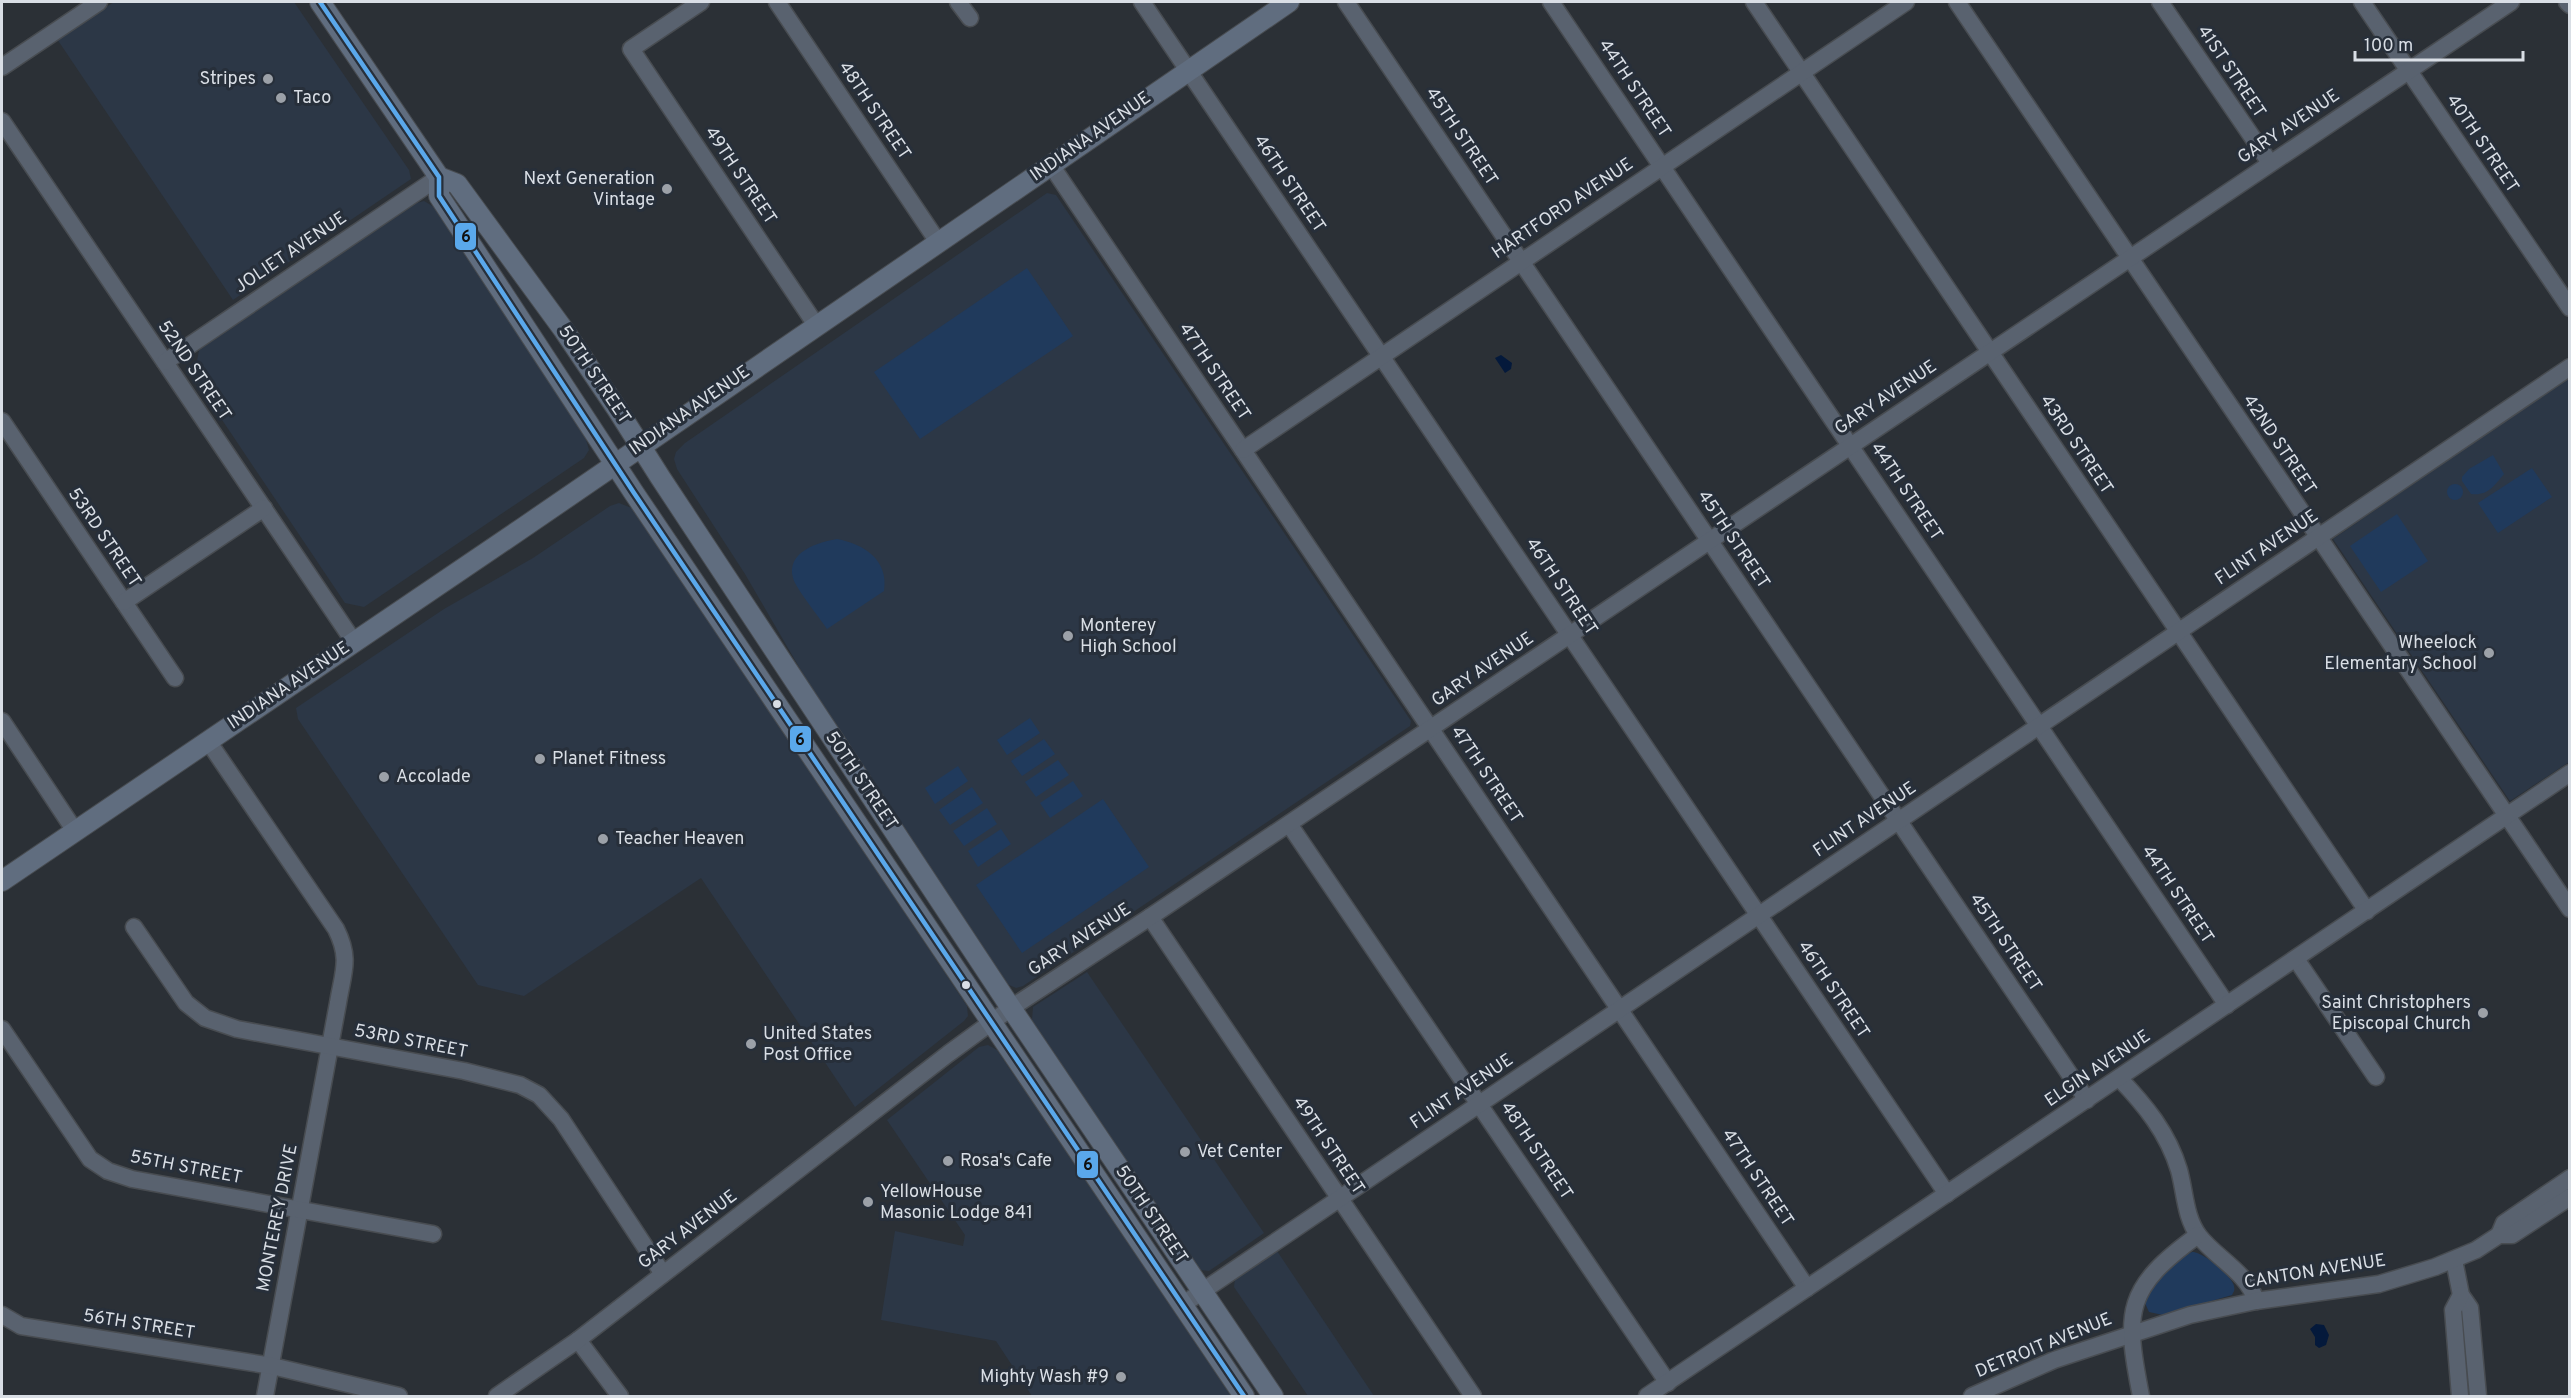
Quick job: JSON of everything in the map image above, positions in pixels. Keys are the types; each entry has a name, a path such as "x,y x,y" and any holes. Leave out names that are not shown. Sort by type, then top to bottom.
{"main road":[{"name":"50TH STREET","path":"320,2 439,177 439,196 615,464 1244,1396"},
{"name":"INDIANA AVENUE","path":"2,880 615,464 1289,2"},
{"name":"50TH STREET","path":"439,177 457,184 563,329 1011,1008 1274,1396"}],"street":[{"path":"2,67 99,2"},
{"name":"49TH STREET","path":"701,2 631,49 816,325"},
{"name":"48TH STREET","path":"777,2 938,242"},
{"path":"958,2 969,18"},
{"name":"46TH STREET","path":"1142,2 1947,1194"},
{"name":"45TH STREET","path":"1346,2 2087,1100"},
{"name":"44TH STREET","path":"1551,2 2227,1005"},
{"name":"43RD STREET","path":"1754,2 2367,910"},
{"name":"HARTFORD AVENUE","path":"1243,450 1906,2"},
{"name":"42ND STREET","path":"1957,2 2570,909"},
{"name":"41ST STREET","path":"2160,2 2270,164"},
{"name":"40TH STREET","path":"2362,2 2570,308"},
{"name":"GARY AVENUE","path":"497,1396 578,1340 1011,1008 1431,729 2511,2"},
{"name":"52ND STREET","path":"2,121 354,642"},
{"name":"47TH STREET","path":"1051,165 1808,1288"},
{"name":"JOLIET AVENUE","path":"165,362 439,177"},
{"name":"FLINT AVENUE","path":"1182,1305 2570,367"},
{"name":"53RD STREET","path":"2,420 176,678"},
{"path":"124,602 264,508"},
{"path":"2,722 75,831"},
{"name":"53RD STREET","path":"208,741 336,929 344,946 345,962 330,1046 476,1074 520,1085 539,1095 561,1119 663,1274"},
{"name":"ELGIN AVENUE","path":"1647,1396 2570,773"},
{"name":"48TH STREET","path":"1289,824 1668,1383"},
{"name":"49TH STREET","path":"1150,917 1473,1396"},
{"path":"134,927 186,1003 205,1018 237,1029 330,1046"},
{"path":"2296,959 2376,1077"},
{"name":"55TH STREET","path":"2,1029 90,1159 108,1171 132,1179 433,1234"},
{"name":"MONTEREY DRIVE","path":"265,1396 330,1046"},
{"path":"2119,1078 2151,1113 2173,1151 2189,1216 2198,1235 2247,1283 2256,1301"},
{"name":"CANTON AVENUE","path":"2131,1333 2190,1315 2256,1301 2379,1284 2454,1260 2499,1235 2512,1235 2551,1200 2570,1178"},
{"name":"CANTON AVENUE","path":"2551,1200 2570,1197"},
{"path":"2141,1396 2131,1333 2135,1305 2149,1277 2174,1252 2198,1235"},
{"path":"2454,1260 2461,1295 2470,1308 2478,1396"},
{"path":"2460,1396 2453,1310 2461,1295"},
{"name":"56TH STREET","path":"2,1316 21,1326 272,1366"},
{"name":"DETROIT AVENUE","path":"1972,1396 2044,1363 2131,1333"},
{"path":"578,1340 620,1396"},
{"path":"272,1366 399,1396"}],"shaded area":[{"path":"114,2 294,2 409,170 411,179 233,300 57,39"},
{"name":"Monterey High School","path":"1047,193 1056,195 1411,721 1410,726 1023,986 1016,988 1007,984 817,698 745,574 677,469 674,459 676,452 685,443"},
{"path":"424,201 434,207 585,436 589,450 584,458 364,607 345,603 194,378 199,350 417,203"},
{"path":"1027,268 1073,336 920,439 874,372"},
{"path":"1501,355 1512,363 1511,369 1505,373 1495,358"},
{"name":"Wheelock Elementary School","path":"2569,377 2569,762 2510,801 2333,539"},
{"path":"2493,455 2504,474 2486,492 2471,494 2462,481 2462,477 2469,469"},
{"path":"2532,468 2552,497 2498,533 2478,503"},
{"path":"2452,484 2458,484 2463,492 2461,498 2452,500 2447,495 2447,489"},
{"path":"619,503 634,509 967,1006 968,1016 964,1021 855,1107 701,878 524,996 478,985 298,719 296,708 444,609 533,558 610,506"},
{"path":"2397,514 2428,561 2381,592 2350,546"},
{"path":"837,539 865,549 872,555 883,570 884,591 827,629 799,589 793,578 792,569 794,561 805,550"},
{"path":"1030,718 1040,733 1007,755 997,740"},
{"path":"1044,739 1055,754 1022,776 1011,761"},
{"path":"1058,760 1069,775 1036,797 1025,782"},
{"path":"958,766 968,781 935,804 925,788"},
{"path":"1073,781 1083,796 1050,818 1040,803"},
{"path":"972,787 983,803 950,825 939,810"},
{"path":"1103,799 1149,867 1022,953 976,885"},
{"path":"987,808 997,824 964,846 953,831"},
{"path":"1001,829 1011,844 978,867 968,851"},
{"path":"1087,972 1264,1233 1209,1271 1201,1270 1197,1266 1032,1020 1033,1007"},
{"path":"988,1045 997,1050 1231,1396 1032,1396 996,1341 881,1320 895,1231 963,1246 965,1235 887,1120 979,1047"},
{"path":"1277,1251 1374,1396 1308,1396 1234,1287 1235,1279"},
{"path":"2192,1252 2202,1255 2228,1276 2234,1286 2232,1295 2163,1315 2149,1312 2145,1303 2152,1287 2177,1261"},
{"path":"2316,1324 2324,1325 2329,1335 2326,1345 2319,1348 2315,1345 2315,1337 2310,1329"}],"transit line":[{"name":"6","path":"320,2 439,177 439,196 634,493 1244,1396"}],"place":[{"name":"Stripes","path":"268,79"},
{"name":"Taco","path":"281,98"},
{"name":"Next Generation Vintage","path":"667,189"},
{"name":"Monterey High School","path":"1068,636"},
{"name":"Wheelock Elementary School","path":"2489,653"},
{"name":"Planet Fitness","path":"540,759"},
{"name":"Accolade","path":"384,777"},
{"name":"Teacher Heaven","path":"603,839"},
{"name":"Saint Christophers Episcopal Church","path":"2483,1013"},
{"name":"United States Post Office","path":"751,1044"},
{"name":"Vet Center","path":"1185,1152"},
{"name":"Rosa's Cafe","path":"948,1161"},
{"name":"YellowHouse Masonic Lodge 841","path":"868,1202"},
{"name":"Mighty Wash #9","path":"1121,1377"}]}
